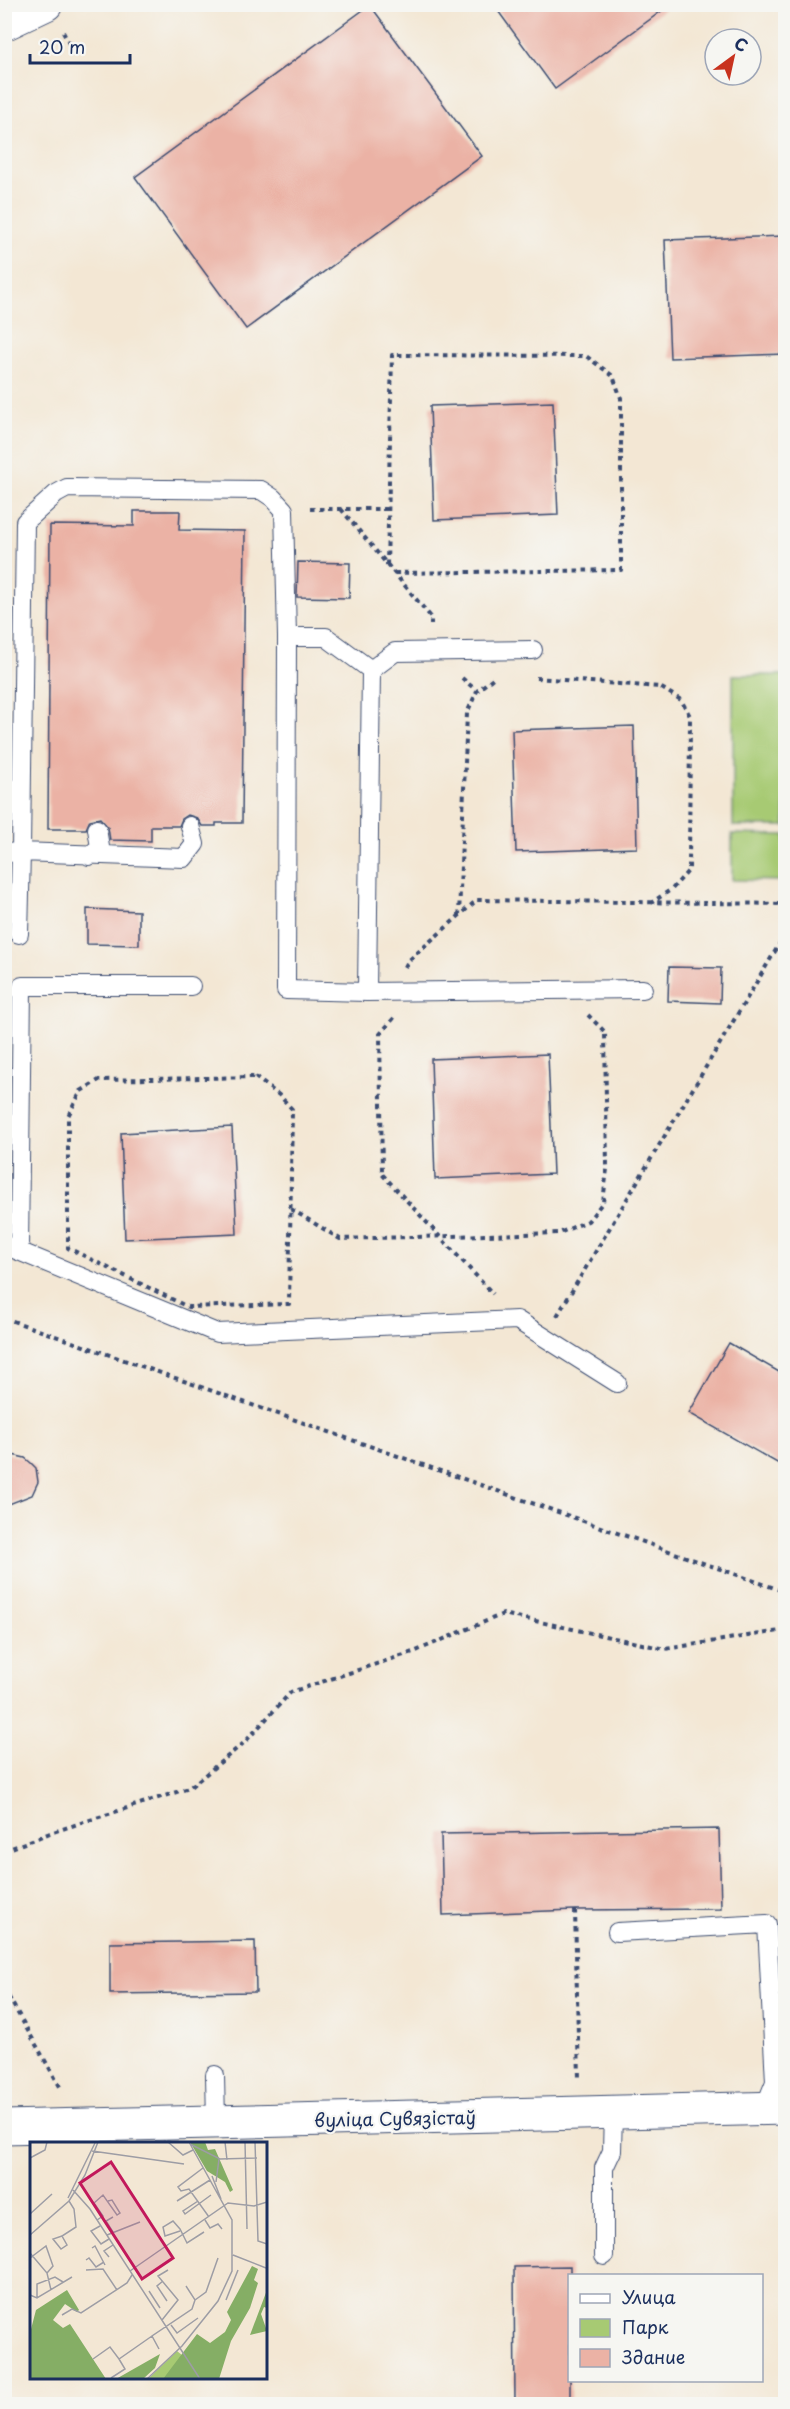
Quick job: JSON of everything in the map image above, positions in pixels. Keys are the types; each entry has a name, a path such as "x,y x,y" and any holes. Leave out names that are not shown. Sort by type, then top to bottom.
{"street":[{"path":"4,24 46,4"},
{"name":"вуліца Сувязістаў","path":"4,2127 775,2108"}],"lane":[{"path":"19,934 13,853 25,522 56,494 67,488 261,490 273,498 282,509 287,637 286,990 393,992 643,989"},
{"path":"287,637 326,637 371,670"},
{"path":"371,670 395,652 533,650"},
{"path":"367,992 371,670"},
{"path":"13,853 184,858 195,844 190,826"},
{"path":"89,856 100,847 97,829"},
{"path":"190,987 22,986 12,1248 217,1333 517,1320 617,1383"},
{"path":"617,1932 766,1924 775,2108"},
{"path":"215,2075 216,2122"},
{"path":"604,2256 604,2169 612,2151 613,2112"}],"path":[{"path":"387,565 392,356 586,356 613,376 621,398 621,570 394,573"},
{"path":"282,509 387,510"},
{"path":"341,509 431,617 430,651 477,691"},
{"path":"459,916 467,713 477,691 496,675"},
{"path":"531,678 660,687 681,700 690,716 689,870 672,889 651,903"},
{"path":"393,992 408,961 477,900 786,904"},
{"path":"544,1337 786,933"},
{"path":"399,1012 380,1034 382,1174 517,1320"},
{"path":"291,1209 340,1239 559,1233 588,1221 603,1202 607,1169 605,1032 585,1013"},
{"path":"255,1077 279,1095 292,1109 291,1209 289,1304 188,1307 68,1248 68,1116 81,1091 99,1080 255,1077"},
{"path":"4,1318 786,1592"},
{"path":"4,1851 50,1833 189,1788 245,1742 291,1692 416,1651 503,1614 665,1649 786,1630"},
{"path":"575,1910 579,2083"},
{"path":"4,1989 62,2090"}],"green space":[{"path":"733,675 785,675 785,826 733,826"},
{"path":"732,834 785,835 785,881 732,880"}],"building":[{"path":"493,4 671,4 555,89"},
{"path":"370,5 482,156 246,329 135,177"},
{"path":"786,236 786,354 670,358 665,240"},
{"path":"553,402 558,515 434,520 430,406"},
{"path":"134,511 180,511 179,530 245,531 242,823 216,823 216,826 202,826 197,818 188,815 182,819 179,826 151,826 151,841 110,840 108,827 100,818 90,820 86,829 48,829 50,525 134,526"},
{"path":"298,562 350,563 349,598 297,597"},
{"path":"634,726 637,848 516,852 512,730"},
{"path":"87,909 139,911 139,945 87,944"},
{"path":"669,967 721,968 720,1003 668,1001"},
{"path":"548,1054 553,1174 435,1179 431,1059"},
{"path":"232,1127 237,1234 125,1239 121,1133"},
{"path":"729,1343 786,1376 786,1468 689,1413"},
{"path":"4,1453 25,1458 31,1463 36,1468 38,1482 32,1495 4,1506"},
{"path":"719,1829 721,1909 575,1910 443,1915 441,1834"},
{"path":"255,1941 256,1992 110,1994 110,1943"},
{"path":"570,2266 570,2274 568,2274 568,2382 570,2382 570,2404 515,2404 514,2267"}]}
